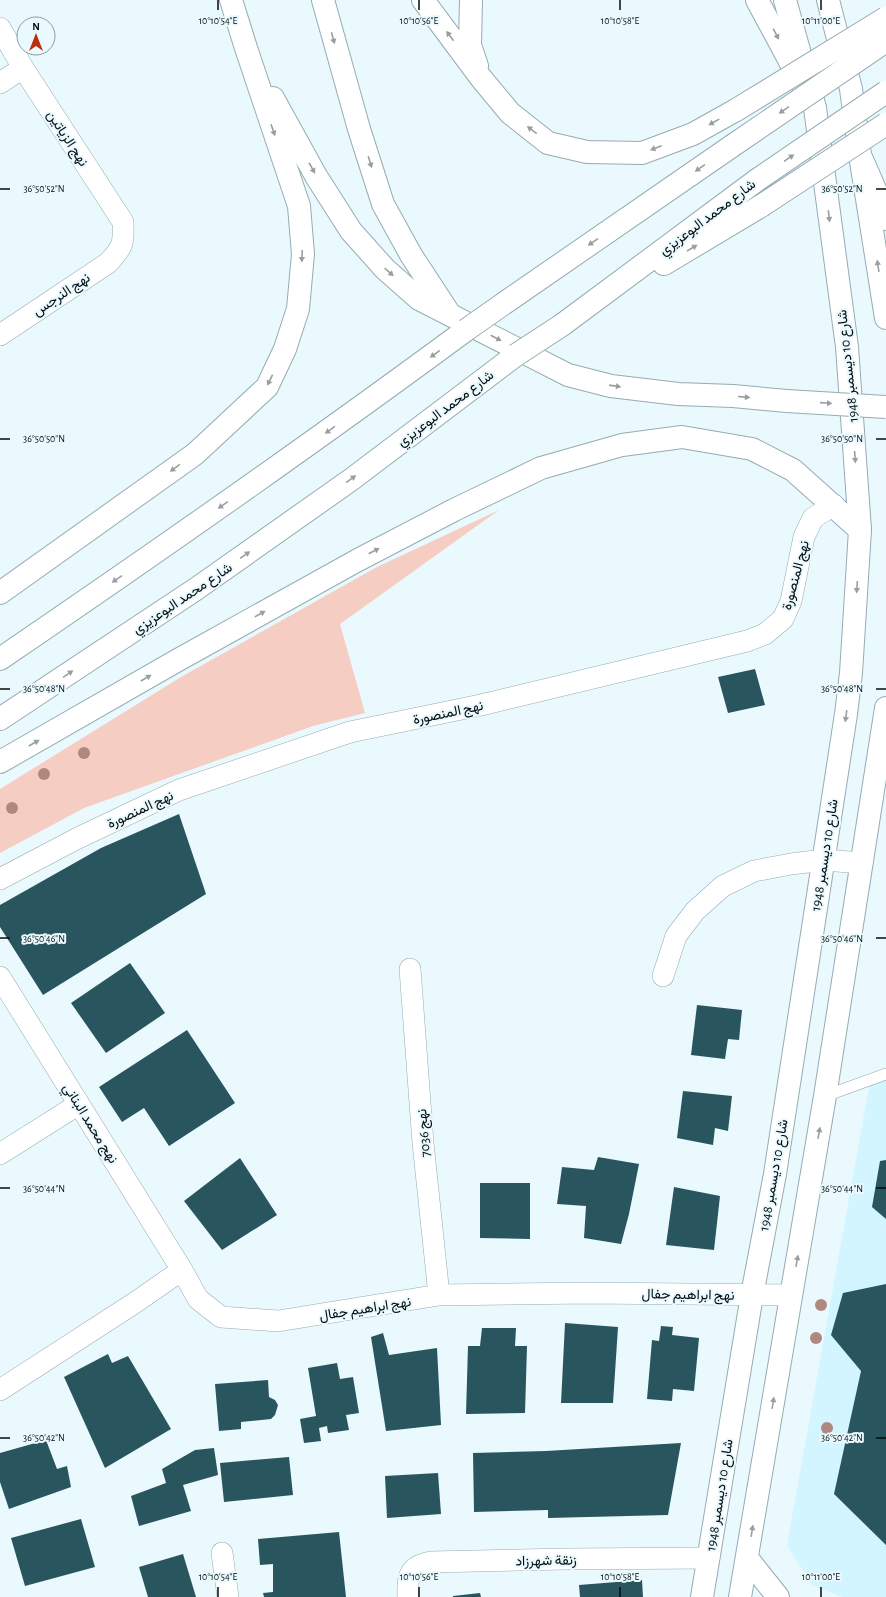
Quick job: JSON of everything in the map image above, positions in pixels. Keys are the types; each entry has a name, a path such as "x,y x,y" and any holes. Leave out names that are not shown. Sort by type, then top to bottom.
{"main road":[{"path":"0,593 195,454 267,387 285,349 298,309 303,254 299,206 231,0"},
{"path":"323,0 359,130 382,204 411,255 449,313"},
{"path":"423,0 481,78 510,113 548,142 587,152 642,153 693,134 736,110 886,18"},
{"path":"471,0 470,45 481,78"},
{"path":"758,0 815,108"},
{"path":"785,0 815,108"},
{"path":"828,0 851,89 886,318"},
{"path":"0,660 311,444 506,302 886,41"},
{"path":"246,48 316,176 352,231 385,269 419,298 568,375 611,386 678,394 733,396 886,407"},
{"name":"شارع محمد البوعزيزي","path":"0,719 196,590 352,479 516,355 562,325 757,180 886,92"},
{"name":"شارع 10 ديسمبر 1948","path":"702,1597 752,1295 776,1167 824,860 851,673 860,530 846,347 815,108"},
{"path":"562,325 761,206 886,124"},
{"path":"860,155 886,219"},
{"path":"0,762 178,660 358,560 454,510 541,468 622,445 682,438 752,449 793,470 834,505 860,530"},
{"path":"740,1597 825,1096 886,716"},
{"path":"747,1558 778,1597"}],"street":[{"name":"نهج الزياتين","path":"0,28 23,68 123,222 124,238 120,250"},
{"path":"0,83 23,68"},
{"name":"نهج النرجس","path":"0,335 108,263 120,250"},
{"name":"نهج المنصورة","path":"0,879 78,838 179,790 350,732 481,705 740,643 765,634 783,619 791,601 804,537 813,518 834,505"},
{"path":"663,976 676,936 695,911 723,886 754,871 791,864 824,860 862,863"},
{"name":"نهج 7036","path":"410,969 423,1143 438,1295"},
{"name":"نهج محمد البناني","path":"0,977 182,1270"},
{"path":"0,1154 79,1104"},
{"path":"0,1390 182,1270"},
{"name":"نهج ابراهيم جفال","path":"182,1270 198,1299 221,1317 278,1321 438,1295 590,1293 791,1294"},
{"path":"222,1553 228,1597"},
{"name":"زنقة شهرزاد","path":"408,1597 408,1580 412,1571 419,1564 431,1562 709,1558"}],"lane":[{"path":"825,1096 886,1074"}],"shaded area":[{"path":"499,510 340,624 365,713 313,726 84,808 0,853 0,789 181,677 377,567"},
{"path":"886,1071 886,1597 842,1597 812,1585 787,1545 871,1076"}],"building":[{"path":"755,669 765,705 728,713 718,677"},
{"path":"179,814 206,894 43,995 0,927 0,905 101,848"},
{"path":"130,963 165,1013 106,1053 71,1003"},
{"path":"697,1005 742,1010 739,1040 728,1039 725,1059 691,1055"},
{"path":"187,1030 235,1103 169,1146 144,1108 122,1122 99,1087"},
{"path":"683,1091 732,1096 728,1131 715,1128 713,1145 677,1138"},
{"path":"598,1157 639,1164 629,1214 621,1244 584,1238 586,1206 557,1204 562,1167 594,1170"},
{"path":"240,1158 277,1215 222,1250 184,1201"},
{"path":"886,1160 886,1219 872,1207 880,1161"},
{"path":"480,1183 530,1183 530,1239 480,1238"},
{"path":"674,1187 720,1196 714,1250 666,1245"},
{"path":"886,1284 886,1545 834,1494 861,1371 831,1335 843,1293"},
{"path":"565,1323 618,1327 613,1403 561,1403"},
{"path":"661,1326 673,1327 672,1335 699,1338 694,1391 673,1389 672,1401 647,1399 652,1340 659,1341"},
{"path":"482,1328 516,1328 515,1346 527,1346 525,1413 466,1414 468,1346 480,1346"},
{"path":"383,1333 389,1355 437,1348 441,1425 386,1431 371,1337"},
{"path":"108,1354 112,1363 128,1356 171,1429 105,1468 64,1377"},
{"path":"337,1363 340,1379 353,1377 359,1413 346,1415 349,1430 328,1433 327,1426 319,1428 321,1441 304,1443 300,1419 316,1416 308,1368"},
{"path":"268,1380 269,1397 275,1400 278,1405 275,1415 271,1419 241,1422 241,1429 219,1431 215,1384"},
{"path":"46,1440 57,1469 67,1466 71,1487 9,1509 0,1482 0,1453"},
{"path":"681,1443 668,1515 548,1518 548,1510 474,1512 473,1453 546,1451"},
{"path":"214,1448 218,1475 183,1485 191,1511 139,1526 131,1496 166,1483 162,1469 195,1450"},
{"path":"289,1457 293,1495 224,1502 220,1463"},
{"path":"438,1473 441,1514 387,1518 385,1476"},
{"path":"81,1519 95,1567 25,1586 11,1538"},
{"path":"339,1532 346,1597 264,1597 263,1593 273,1592 273,1564 260,1565 258,1539"},
{"path":"183,1554 196,1597 148,1597 139,1567"},
{"path":"642,1580 643,1597 580,1597 579,1585"},
{"path":"480,1593 481,1597 453,1597 453,1596"}]}
